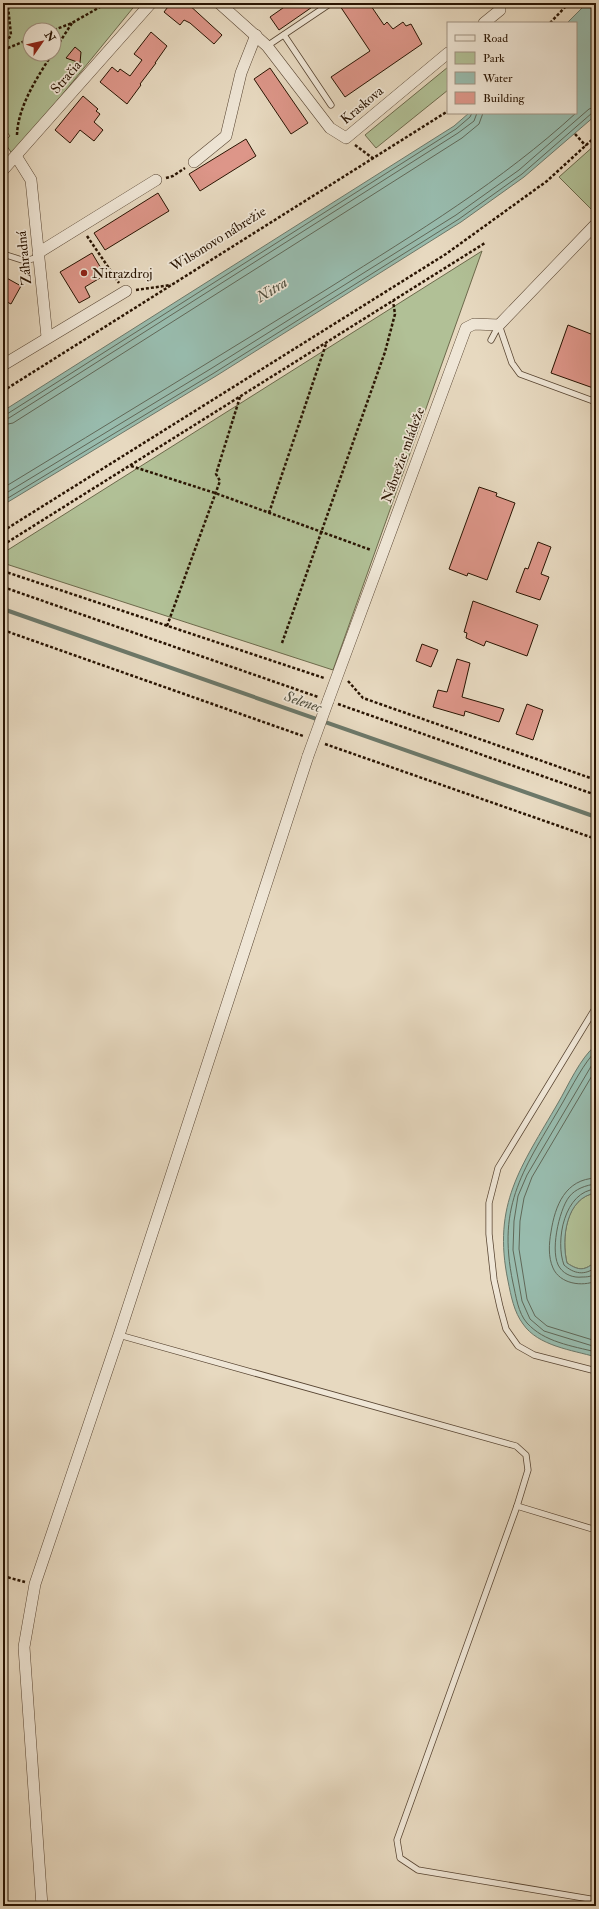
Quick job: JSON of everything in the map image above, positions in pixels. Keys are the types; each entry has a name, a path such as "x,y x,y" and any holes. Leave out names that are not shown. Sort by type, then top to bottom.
{"street":[{"name":"Stračia","path":"3,170 151,3"},
{"name":"Kraskova","path":"219,3 267,46 330,128 346,138 447,54"},
{"path":"485,22 500,10"},
{"path":"194,162 226,136 241,73 256,35"},
{"name":"Záhradná","path":"16,156 31,180 47,337"},
{"path":"39,255 156,180"},
{"path":"499,325 596,224"},
{"path":"3,365 47,337 126,291"},
{"name":"Nábrežie mládeže","path":"42,1906 24,1647 35,1584 119,1335 308,756 462,336 466,328 474,324 499,325"}],"lane":[{"path":"267,46 331,3"},
{"path":"284,35 331,105"},
{"path":"3,254 25,261 39,255"},
{"path":"491,340 499,325"},
{"path":"499,325 512,363 520,374 596,402"},
{"path":"596,1007 498,1168 489,1203 488,1234 494,1280 500,1307 506,1329 518,1346 534,1356 596,1372"},
{"path":"119,1335 516,1446 526,1455 528,1470 517,1506 397,1840 400,1858 418,1870 596,1900"},
{"path":"517,1506 596,1530"}],"path":[{"path":"62,27 72,23 107,3"},
{"path":"551,22 569,3"},
{"path":"3,46 11,35 8,6"},
{"path":"62,39 72,23"},
{"path":"3,50 22,42"},
{"path":"16,156 17,124 32,85 47,62"},
{"name":"Wilsonovo nábrežie","path":"3,391 374,160 447,112"},
{"path":"575,134 586,146"},
{"path":"3,531 446,254 547,180 596,136"},
{"path":"346,138 374,160"},
{"path":"156,180 172,176 194,162"},
{"path":"81,227 112,274 126,291 173,285"},
{"path":"3,545 485,243"},
{"path":"282,643 385,352 395,314 393,301"},
{"path":"269,513 326,343"},
{"path":"168,626 220,481 216,474 240,396"},
{"path":"130,465 215,493 383,554"},
{"path":"3,571 326,679 340,672 363,698 596,780"},
{"path":"3,587 596,795"},
{"path":"3,630 311,739"},
{"path":"318,741 596,839"},
{"path":"3,1576 35,1584"}],"green space":[{"path":"10,3 137,3 13,155 4,142 10,136 3,127 3,23 7,17"},
{"path":"447,68 447,91 376,148 365,135"},
{"path":"596,144 596,212 595,213 559,177"},
{"path":"482,251 333,670 3,563 3,553"},
{"path":"596,1193 596,1261 589,1267 579,1269 567,1263 565,1242 568,1220 572,1210 578,1202 586,1196"}],"water":[{"name":"Nitra","path":"587,3 596,3 596,115 524,177 461,222 216,376 3,505 3,411 454,126 468,114 577,114 577,22 568,22"},
{"path":"596,1045 596,1193 586,1196 578,1202 572,1211 568,1220 566,1231 565,1253 567,1263 579,1269 589,1267 596,1261 596,1357 546,1342 529,1331 523,1324 515,1309 509,1287 504,1254 504,1230 507,1208 513,1187 522,1167 575,1072 585,1057"}],"building":[{"path":"171,3 187,3 222,35 214,44 190,23 184,20 180,25 164,12"},
{"path":"290,3 318,3 279,30 270,17"},
{"path":"338,3 369,3 384,25 387,22 393,29 403,22 406,26 411,24 422,44 345,97 331,77 370,51"},
{"path":"151,32 167,46 127,104 100,82 112,67 118,72 120,69 130,76 142,60 134,54"},
{"path":"75,47 81,52 80,63 66,58"},
{"path":"270,68 308,123 291,134 254,79"},
{"path":"83,96 98,109 96,111 100,114 94,122 103,130 94,141 80,130 70,143 55,130"},
{"path":"246,139 256,156 200,191 189,174"},
{"path":"158,193 169,211 105,250 94,233"},
{"path":"92,253 105,275 85,287 90,297 79,303 60,272"},
{"path":"3,276 21,286 11,304 3,300"},
{"path":"568,325 596,336 596,389 551,373"},
{"path":"479,487 497,493 496,496 515,503 487,580 468,573 467,576 449,569"},
{"path":"538,542 551,547 541,574 549,577 540,600 516,592 525,568 528,569"},
{"path":"473,601 538,625 527,656 486,641 484,646 466,638 467,633 464,632"},
{"path":"422,644 438,650 431,667 416,661"},
{"path":"457,659 470,663 462,697 504,709 499,722 465,711 464,716 433,707 438,690 447,692"},
{"path":"527,704 543,710 533,740 516,734"}],"waterway":[{"name":"Selenec","path":"3,609 596,817"}],"place":[{"name":"Nitrazdroj","path":"84,273"}]}
